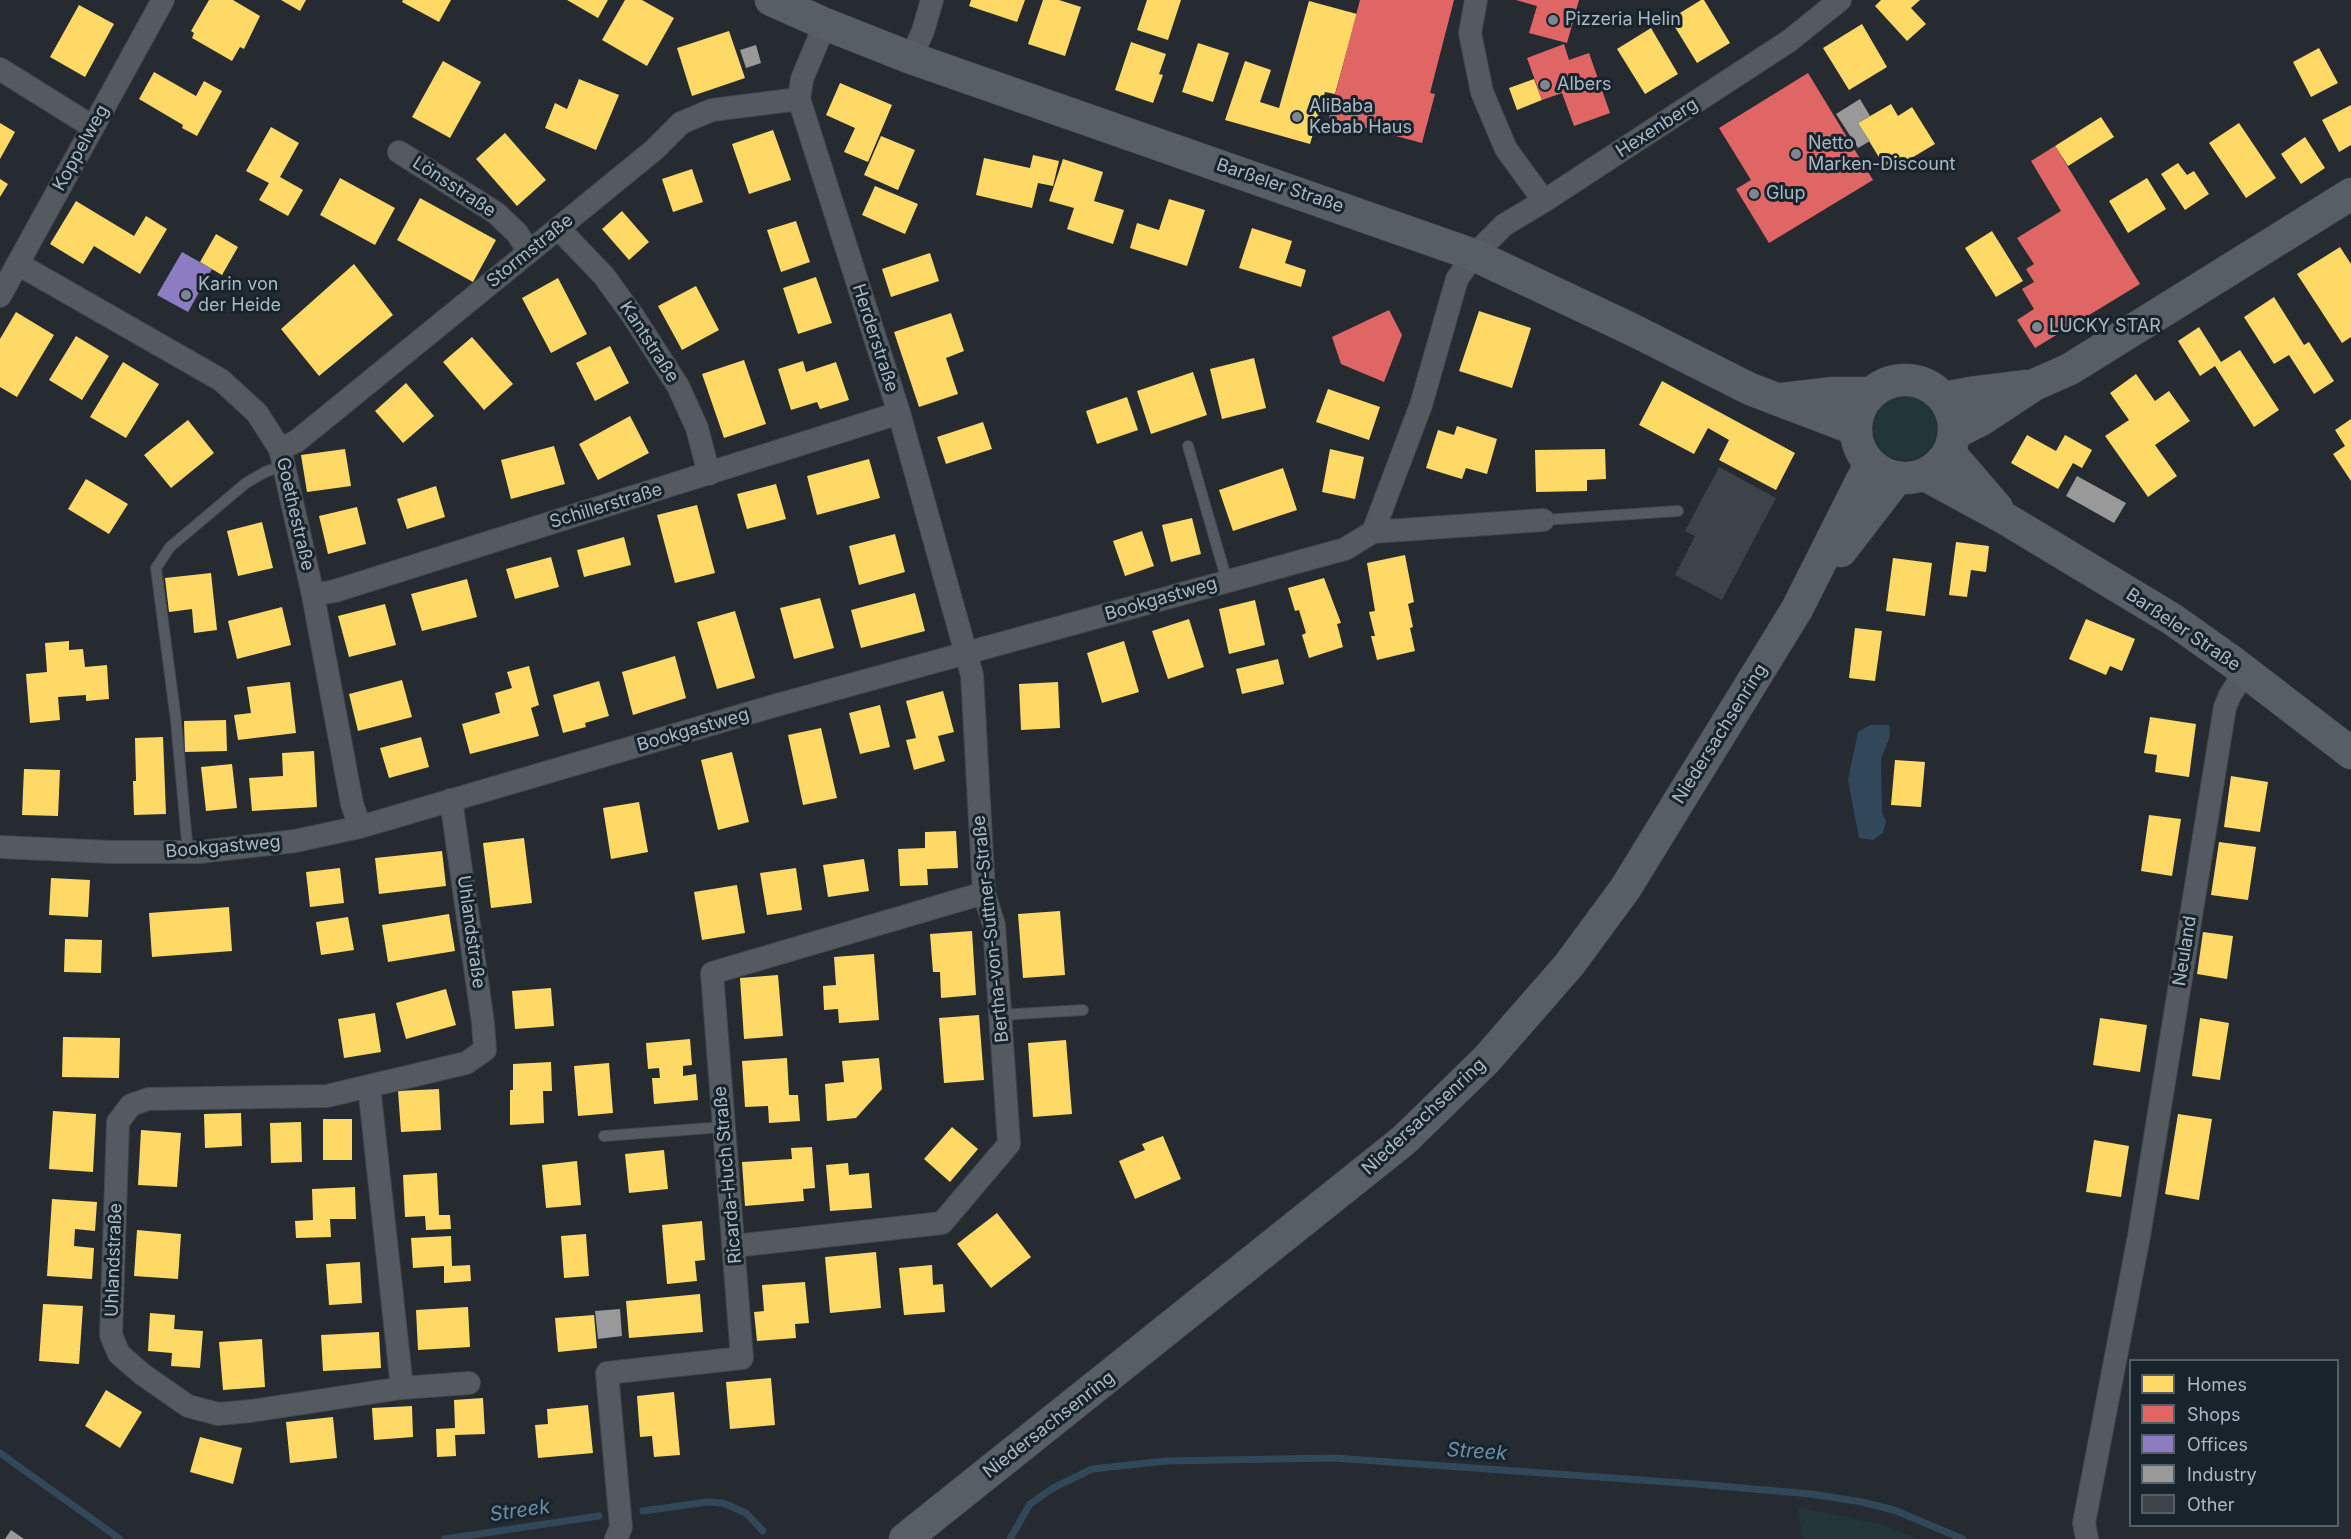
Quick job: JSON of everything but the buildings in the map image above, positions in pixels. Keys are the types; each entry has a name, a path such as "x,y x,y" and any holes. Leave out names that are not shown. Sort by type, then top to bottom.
{"main road":[{"name":"Barßeler Straße","path":"771,0 911,58 1474,255 1633,330 1750,389 1855,429"},
{"path":"1952,442 1954,420 1944,398 1932,387 1917,381 1900,380 1884,384 1871,393 1857,416 1855,429 1862,454 1882,474 1911,477 1939,465 1952,442 2034,385 2070,369 2351,194"},
{"path":"1944,398 2034,385"},
{"name":"Barßeler Straße","path":"1778,399 1834,393 1871,393"},
{"name":"Barßeler Straße","path":"1952,442 2006,519"},
{"name":"Niedersachsenring","path":"905,1539 1404,1140 1486,1060 1569,965 1624,889 1797,609 1870,464"},
{"name":"Barßeler Straße","path":"1911,477 2006,519 2156,609 2203,640 2351,753"},
{"name":"Niedersachsenring","path":"1797,609 1911,477"}],"street":[{"name":"Koppelweg","path":"0,296 163,0"},
{"path":"911,58 923,32 932,0"},
{"path":"1476,0 1470,33 1482,92 1506,149 1544,201"},
{"name":"Hexenberg","path":"1474,255 1504,225 1789,41 1840,0"},
{"path":"799,99 802,79 825,24"},
{"path":"0,69 93,127"},
{"name":"Stormstraße","path":"282,457 297,441 654,150 681,123 712,110 799,99"},
{"name":"Herderstraße","path":"799,99 898,413 966,655"},
{"name":"Lönsstraße","path":"399,152 496,213 517,233 529,252"},
{"name":"Kantstraße","path":"558,228 604,276 678,386 697,428 709,474"},
{"path":"1373,532 1421,405 1456,279 1474,255"},
{"name":"Goethestraße","path":"18,264 221,380 256,413 282,457 313,595 352,804 360,826"},
{"name":"Schillerstraße","path":"313,595 335,591 898,413"},
{"name":"Bookgastweg","path":"0,847 112,852 188,852 295,841 360,826 767,708 1345,549 1373,532 1543,520"},
{"name":"Bertha-von-Suttner-Straße","path":"734,1245 942,1222 1009,1144 994,925 984,893 972,675 966,655"},
{"name":"Neuland","path":"2087,1539 2084,1523 2139,1236 2225,707 2245,672"},
{"name":"Uhlandstraße","path":"451,800 485,1050 466,1063 327,1096 148,1099 131,1105 118,1122 111,1335 119,1354 142,1374 188,1406 218,1414 402,1388 469,1383"},
{"name":"Ricarda-Huch Straße","path":"616,1539 621,1527 608,1373 742,1358 712,973 984,893"},
{"path":"369,1086 402,1388"}],"lane":[{"path":"1188,446 1227,581"},
{"path":"188,852 176,721 156,568 170,547 246,483 265,472 282,457"},
{"path":"1543,520 1678,511"},
{"path":"1000,1015 1083,1010"},
{"path":"604,1136 724,1127"}],"green space":[{"path":"1899,396 1911,396 1928,405 1935,416 1937,428 1935,440 1928,451 1911,460 1899,460 1887,455 1878,446 1873,434 1873,422 1878,410 1887,401"},
{"path":"1797,1507 1879,1524 1919,1539 1803,1539"}],"water":[{"path":"1870,725 1889,725 1890,736 1881,759 1882,813 1886,821 1883,833 1873,840 1859,838 1848,780 1858,732"}],"waterway":[{"name":"Streek","path":"0,1453 120,1539"},
{"name":"Streek","path":"1010,1539 1030,1504 1053,1488 1092,1469 1166,1461 1334,1458 1811,1494 1894,1510 1963,1539"},
{"name":"Streek","path":"643,1511 707,1502 723,1503 746,1513 763,1531"},
{"name":"Streek","path":"445,1539 599,1516"}],"place":[{"name":"Pizzeria Helin","path":"1553,20"},
{"name":"Albers","path":"1545,85"},
{"name":"AliBaba Kebab Haus","path":"1297,117"},
{"name":"Netto Marken-Discount","path":"1796,154"},
{"name":"Glup","path":"1754,194"},
{"name":"Karin von der Heide","path":"186,295"},
{"name":"LUCKY STAR","path":"2037,327"}]}
